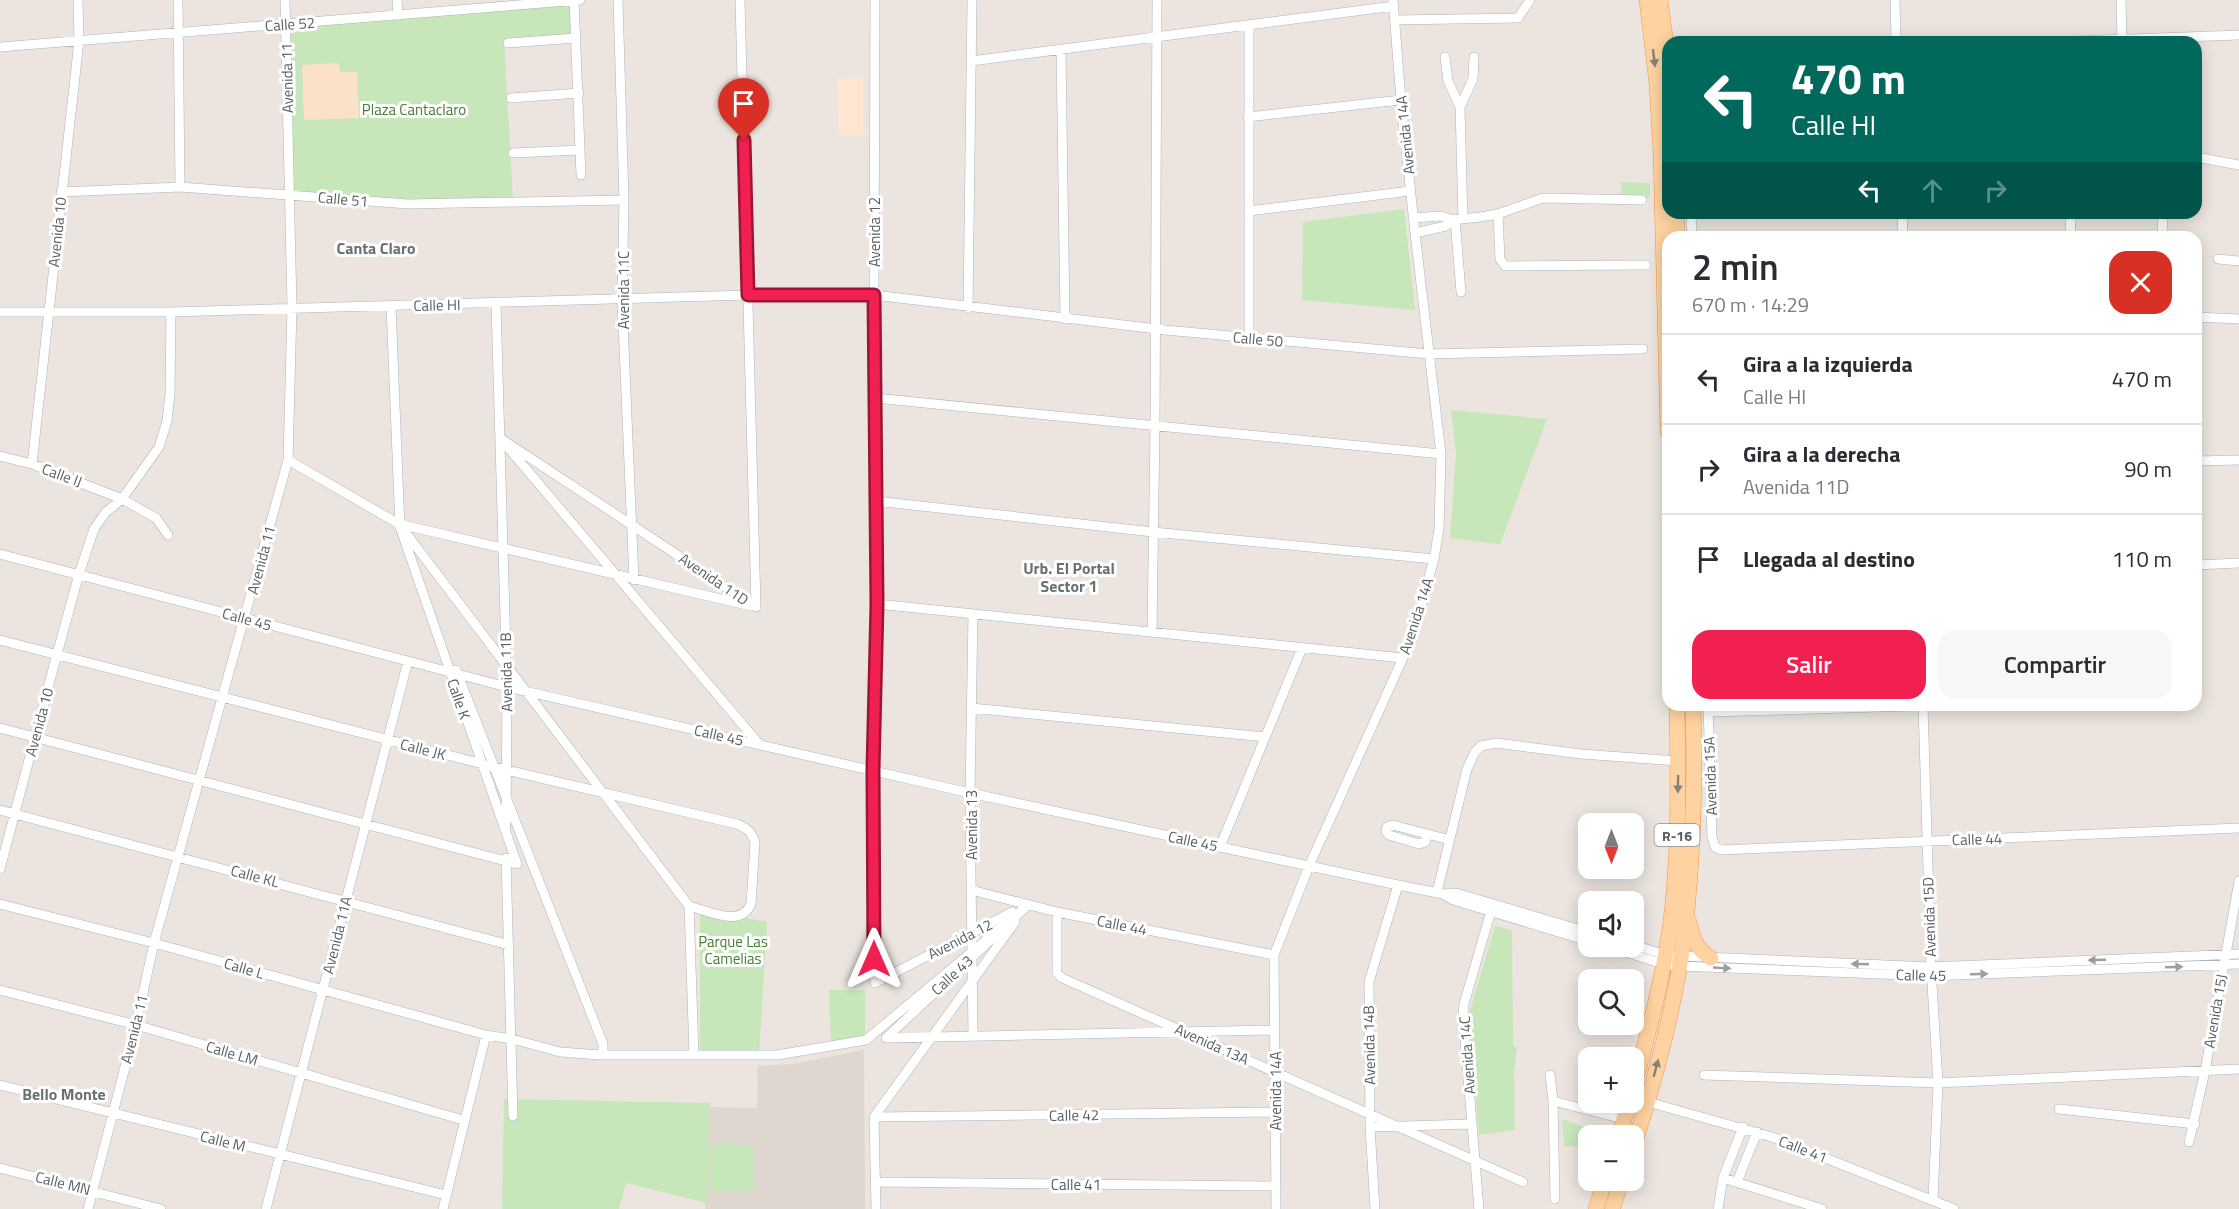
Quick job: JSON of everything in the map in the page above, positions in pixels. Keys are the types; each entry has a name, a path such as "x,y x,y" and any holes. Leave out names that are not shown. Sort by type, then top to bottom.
{"main road":[{"path":"1647,0 1662,134"},
{"path":"1660,0 1665,36"},
{"name":"R-16","path":"1641,1125 1648,1102 1672,960 1670,929 1677,841 1677,711"},
{"name":"R-16","path":"1644,1049 1687,911 1695,785 1693,711"},
{"path":"1687,911 1693,940 1703,953 1711,958"},
{"path":"1622,1125 1626,1113"},
{"path":"1596,1209 1602,1191"},
{"path":"1612,1209 1618,1191"}],"street":[{"name":"Avenida 10","path":"32,464 79,40 78,0"},
{"path":"178,0 180,187"},
{"name":"Avenida 11","path":"88,1209 136,1025 154,942 288,460 292,308 285,0"},
{"path":"397,0 398,15"},
{"path":"574,0 581,175"},
{"name":"Calle 52","path":"0,47 398,15 509,3 580,0"},
{"name":"Avenida 11C","path":"618,0 624,200 622,300 634,579"},
{"name":"Avenida 11D","path":"740,0 756,607"},
{"name":"Avenida 12","path":"875,0 874,295 877,604 873,769 874,983 1028,905"},
{"path":"968,308 972,0"},
{"path":"1152,632 1157,0"},
{"path":"1395,20 1518,18 1530,0"},
{"path":"1894,0 1896,36"},
{"path":"2121,0 2122,36"},
{"path":"971,61 1249,26 1394,3"},
{"name":"Avenida 14A","path":"1276,1209 1274,955 1308,866 1403,658 1434,559 1440,509 1441,454 1410,191 1394,3"},
{"path":"1249,26 1250,339"},
{"path":"2200,36 2239,34"},
{"path":"508,43 576,38"},
{"path":"1061,50 1065,319"},
{"path":"1445,57 1448,81 1460,107"},
{"path":"1461,292 1457,219 1460,107 1473,79 1474,57"},
{"path":"511,98 579,93"},
{"path":"1248,117 1401,100"},
{"path":"513,153 580,150"},
{"path":"2202,158 2239,165"},
{"name":"Calle 51","path":"61,192 180,187 408,204 624,200"},
{"path":"1249,211 1410,191"},
{"path":"1413,218 1441,216 1457,219 1498,214 1543,198 1642,200"},
{"path":"1498,214 1500,259 1506,266 1646,265"},
{"path":"1415,233 1446,226 1457,219"},
{"path":"2218,259 2239,261"},
{"name":"Calle HI","path":"0,312 171,312 748,295 874,295"},
{"name":"Calle 50","path":"874,295 968,308 1250,339 1430,354 1644,349"},
{"name":"Avenida 11B","path":"496,304 507,687 506,862 513,1116"},
{"path":"391,306 399,524 603,1044 603,1055"},
{"name":"Avenida 10","path":"0,869 79,574 94,529 106,512 122,499 159,447 167,421 170,394 171,312"},
{"path":"2202,317 2239,319"},
{"path":"875,398 1441,454"},
{"path":"500,438 759,744"},
{"name":"Avenida 11D","path":"500,438 756,607"},
{"name":"Calle IJ","path":"0,456 32,464 122,499 156,518 168,535"},
{"path":"288,460 399,524 756,607"},
{"path":"2202,461 2239,460"},
{"path":"876,501 1153,532 1434,559"},
{"path":"399,524 689,906 694,1055"},
{"name":"Calle K","path":"399,524 517,864 506,862"},
{"name":"Calle 45","path":"0,554 507,687 970,793 1440,893 1453,900 1578,930"},
{"path":"2202,565 2239,563"},
{"path":"877,604 1403,658"},
{"name":"Avenida 13","path":"973,614 970,793 973,1036"},
{"name":"Calle JK","path":"0,640 506,770 747,828 753,834 755,843 751,904 748,912 741,917 733,918 689,906"},
{"path":"1220,847 1302,648"},
{"name":"Avenida 11A","path":"266,1209 408,661"},
{"path":"972,708 1265,737"},
{"name":"Avenida 15A","path":"1708,711 1712,837 1715,847"},
{"name":"Avenida 15D","path":"1923,711 1931,971 1938,1083 1933,1200"},
{"path":"0,728 506,862"},
{"path":"1440,893 1469,760 1475,752 1488,744 1503,743 1581,754 1678,760"},
{"name":"Calle KL","path":"0,810 509,945"},
{"name":"Calle 44","path":"1715,847 1727,850 2239,828"},
{"path":"1427,835 1450,840"},
{"name":"Avenida 15J","path":"2189,1142 2195,1124 2239,881"},
{"name":"Avenida 14B","path":"1375,1209 1370,1127 1369,982 1398,885"},
{"name":"Calle 44","path":"971,890 1057,912 1274,955"},
{"name":"Calle L","path":"0,903 154,942 486,1035"},
{"name":"Avenida 12","path":"874,1117 1028,905"},
{"name":"Calle 43","path":"1028,905 886,1038 1275,1030"},
{"name":"Calle 43","path":"486,1035 560,1052 603,1055 777,1055 866,1040 1028,905"},
{"name":"Calle 45","path":"1492,908 1578,938"},
{"name":"Avenida 14C","path":"1479,1209 1463,1016 1464,1004 1492,908"},
{"name":"Avenida 13A","path":"1057,912 1058,973 1062,978 1523,1182"},
{"name":"Calle 45","path":"1644,949 1672,960 1711,958 1931,971 2239,954"},
{"name":"Calle 45","path":"1644,954 1672,960 1931,971 2239,964"},
{"name":"Calle LM","path":"0,990 136,1025 463,1120"},
{"path":"443,1209 463,1120 486,1035"},
{"path":"1704,1075 1938,1083 2239,1068"},
{"path":"1550,1075 1553,1101 1555,1199"},
{"name":"Calle M","path":"0,1085 446,1195"},
{"path":"1553,1101 1624,1119"},
{"name":"Calle 41","path":"1648,1102 1756,1132 1852,1167 1954,1209"},
{"path":"2059,1109 2195,1124"},
{"name":"Calle 42","path":"874,1117 1275,1112"},
{"path":"874,1117 876,1209"},
{"path":"1370,1127 1472,1125"},
{"path":"1718,1209 1723,1178 1743,1128"},
{"path":"1737,1182 1756,1132"},
{"name":"Calle MN","path":"0,1168 161,1209"},
{"path":"1723,1178 1822,1209"},
{"name":"Calle 41","path":"876,1182 1276,1186"}],"shaded area":[{"path":"863,78 863,136 839,136 837,79"},
{"path":"864,1050 865,1209 705,1209 709,1107 757,1108 758,1066 793,1064"}],"green space":[{"name":"Plaza Cantaclaro","path":"573,3 573,36 504,40 513,201 407,202 290,193 288,26"},
{"path":"1621,182 1650,183 1650,198 1621,198"},
{"path":"1404,209 1415,310 1302,300 1303,222"},
{"path":"1451,410 1547,419 1500,544 1450,538 1456,455"},
{"name":"Parque Las Camelias","path":"700,909 767,922 759,1055 700,1055"},
{"path":"1495,926 1512,930 1513,1046 1517,1047 1514,1072 1515,1130 1479,1135 1469,1014"},
{"path":"829,990 865,990 865,1037 831,1043"},
{"path":"504,1099 710,1103 707,1203 626,1183 619,1209 502,1209"},
{"path":"1562,1119 1579,1125 1578,1147 1564,1146"},
{"path":"716,1143 754,1146 754,1192 709,1192 710,1146 715,1146"}],"sand":[{"path":"339,63 340,72 357,72 359,118 304,120 302,65"}],"district":[{"name":"Canta Claro","path":"376,248"},
{"name":"Urb. El Portal Sector 1","path":"1069,577"},
{"name":"Bello Monte","path":"64,1094"}],"route":[{"path":"744,140 748,295 874,295 877,604 873,769 874,959"}]}
